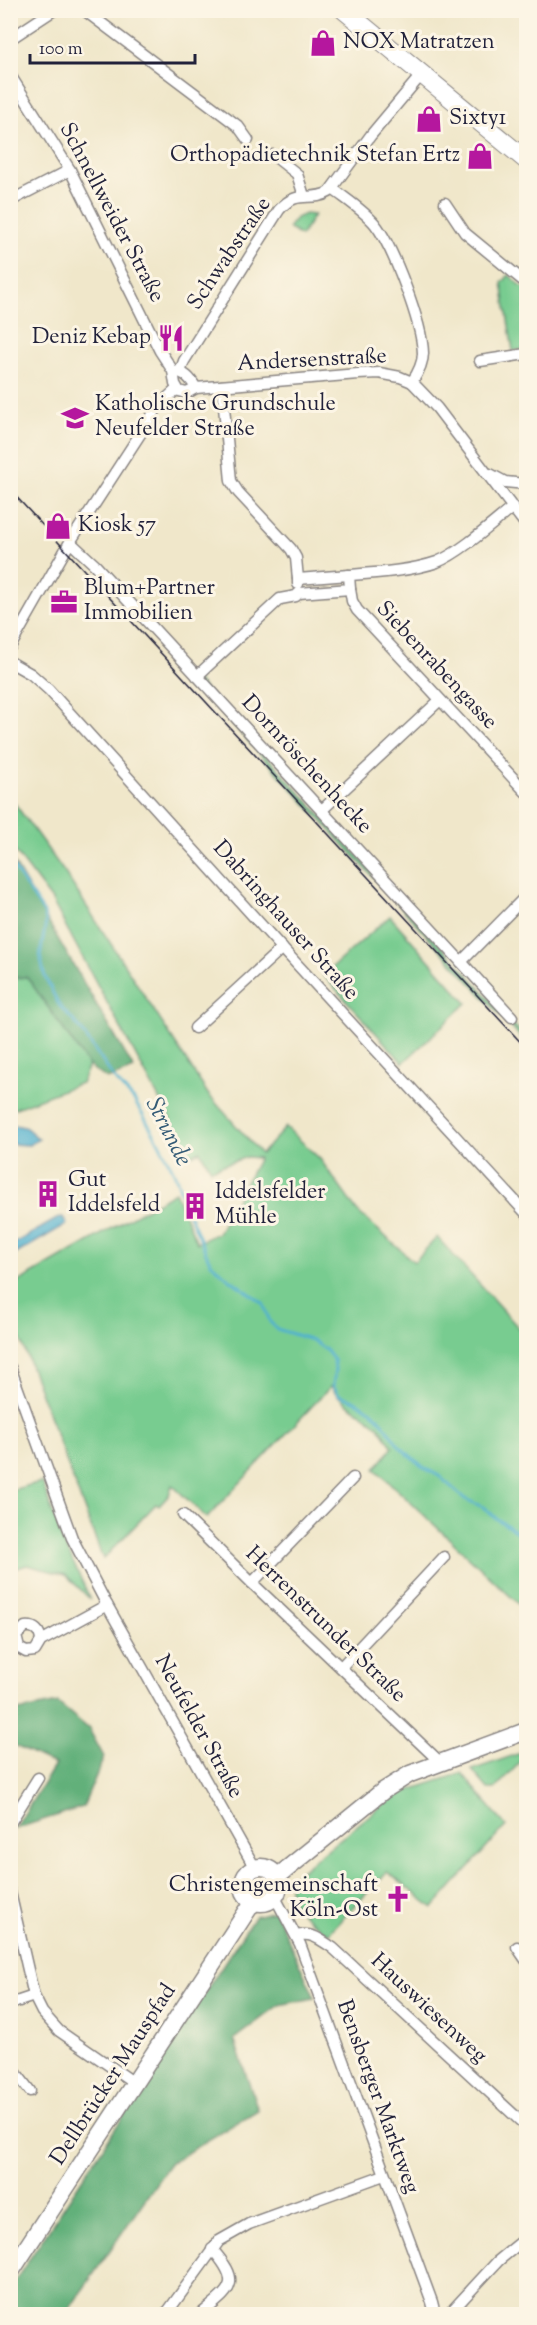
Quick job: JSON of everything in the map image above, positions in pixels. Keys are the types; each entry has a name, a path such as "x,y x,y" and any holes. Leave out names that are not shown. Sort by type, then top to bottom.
{"main road":[{"path":"344,10 526,160"},
{"path":"277,1877 383,1791 410,1774 526,1731"},
{"path":"255,1868 268,1868 277,1877 279,1887 275,1897 265,1904 253,1902 244,1894 245,1875 255,1868"},
{"name":"Dellbrücker Mauspfad","path":"10,2273 136,2084 253,1902"}],"street":[{"path":"10,39 54,10"},
{"path":"84,10 238,126 248,140"},
{"path":"412,382 422,364 421,337 394,259 374,223 333,189 371,135 422,74"},
{"name":"Schnellweider Straße","path":"10,75 70,170 160,351 177,371"},
{"path":"273,156 297,174 301,180 304,196"},
{"path":"10,201 70,170"},
{"name":"Schwabstraße","path":"177,371 276,214 288,202 304,196 322,196 333,189"},
{"path":"445,204 465,233 526,284"},
{"path":"480,361 526,354"},
{"path":"10,647 70,542 159,405 177,389 177,371 188,376 196,388"},
{"name":"Andersenstraße","path":"177,389 187,393 196,388 379,373 400,376 412,382 437,408 526,525"},
{"path":"222,386 231,481 238,492 291,549 296,558 299,593"},
{"path":"485,470 494,477 514,484 526,484"},
{"path":"298,579 380,573 437,562 452,554 513,507 514,484"},
{"name":"Dornröschenhecke","path":"70,542 89,559 512,1017"},
{"path":"197,676 275,602 299,593 350,589 349,575"},
{"name":"Siebenrabengasse","path":"350,589 352,601 357,610 526,792"},
{"name":"Dabringhauser Straße","path":"10,662 31,674 50,690 282,948 526,1213"},
{"path":"322,810 441,700"},
{"path":"461,962 526,896"},
{"path":"195,1028 282,948"},
{"name":"Neufelder Straße","path":"10,1367 72,1538 107,1605 255,1868"},
{"path":"252,1583 353,1478"},
{"name":"Herrenstrunder Straße","path":"183,1515 441,1762"},
{"path":"341,1666 444,1557"},
{"path":"42,1641 107,1605"},
{"path":"10,1823 38,1778"},
{"path":"10,1892 34,1996 42,2012 59,2031 136,2084"},
{"name":"Bensberger Marktweg","path":"275,1897 297,1936 435,2314"},
{"name":"Hauswiesenweg","path":"297,1936 302,1934 316,1937 333,1948 526,2126"},
{"path":"517,1947 526,1960"},
{"path":"10,2004 34,1996"},
{"path":"10,2065 30,2091"},
{"path":"166,2314 212,2249 229,2234 249,2224 384,2175"},
{"path":"449,2314 498,2261 526,2238"},
{"path":"201,2314 228,2291 231,2279 224,2263 212,2249"}],"green space":[{"path":"305,214 314,215 301,236 288,228 296,218"},
{"path":"509,275 526,290 526,349 513,351 502,283"},
{"path":"191,674 526,1038 526,1043 188,676"},
{"path":"10,797 65,873 208,1094 261,1154 286,1127 320,1159 357,1211 414,1262 437,1237 526,1336 525,1610 375,1469 393,1447 373,1421 341,1399 331,1386 207,1518 172,1485 169,1495 159,1506 156,1504 103,1559 11,1314 11,1286 175,1192 197,1243 218,1233 259,1158 247,1157 211,1169 200,1151 190,1156 51,899 11,846"},
{"path":"11,858 134,1069 107,1079 89,1066 27,977 13,978 10,971"},
{"path":"390,916 467,1003 403,1063 323,975"},
{"path":"27,976 89,1066 81,1083 11,1110 10,980"},
{"path":"42,1482 62,1539 91,1600 66,1575 27,1565 11,1570 11,1490"},
{"path":"11,1698 18,1711 58,1703 89,1729 104,1757 83,1807 15,1829 55,1765 11,1744"},
{"path":"526,1751 526,1756 495,1789 488,1789 472,1770"},
{"path":"462,1773 506,1826 433,1908 387,1872 328,1934 300,1912 291,1898 289,1880 395,1795"},
{"path":"275,1911 315,1998 279,2005 234,2039 258,2110 170,2163 66,2314 11,2314 11,2287 255,1916"}],"water":[{"path":"11,1126 25,1127 39,1139 29,1145 11,1144"},
{"path":"63,1217 67,1224 11,1257 11,1245"}],"waterway":[{"name":"Strunde","path":"10,862 44,913 46,922 40,956 45,977 59,1005 79,1027 116,1081 134,1100 156,1137 174,1172 210,1262 263,1303 270,1322 277,1329 312,1340 326,1350 334,1360 333,1386 339,1395 372,1411 400,1447 423,1467 439,1476 465,1499 483,1507 526,1538"}],"tram line":[{"path":"10,490 526,1048"}],"place":[{"name":"NOX Matratzen","path":"323,43"},
{"name":"Sixty1","path":"429,119"},
{"name":"Orthopädietechnik Stefan Ertz","path":"480,156"},
{"name":"Deniz Kebap","path":"171,338"},
{"name":"Katholische Grundschule Neufelder Straße","path":"75,418"},
{"name":"Kiosk 57","path":"58,526"},
{"name":"Blum+Partner Immobilien","path":"64,602"},
{"name":"Gut Iddelsfeld","path":"48,1194"},
{"name":"Iddelsfelder Mühle","path":"195,1206"},
{"name":"Christengemeinschaft Köln-Ost","path":"398,1899"}]}
